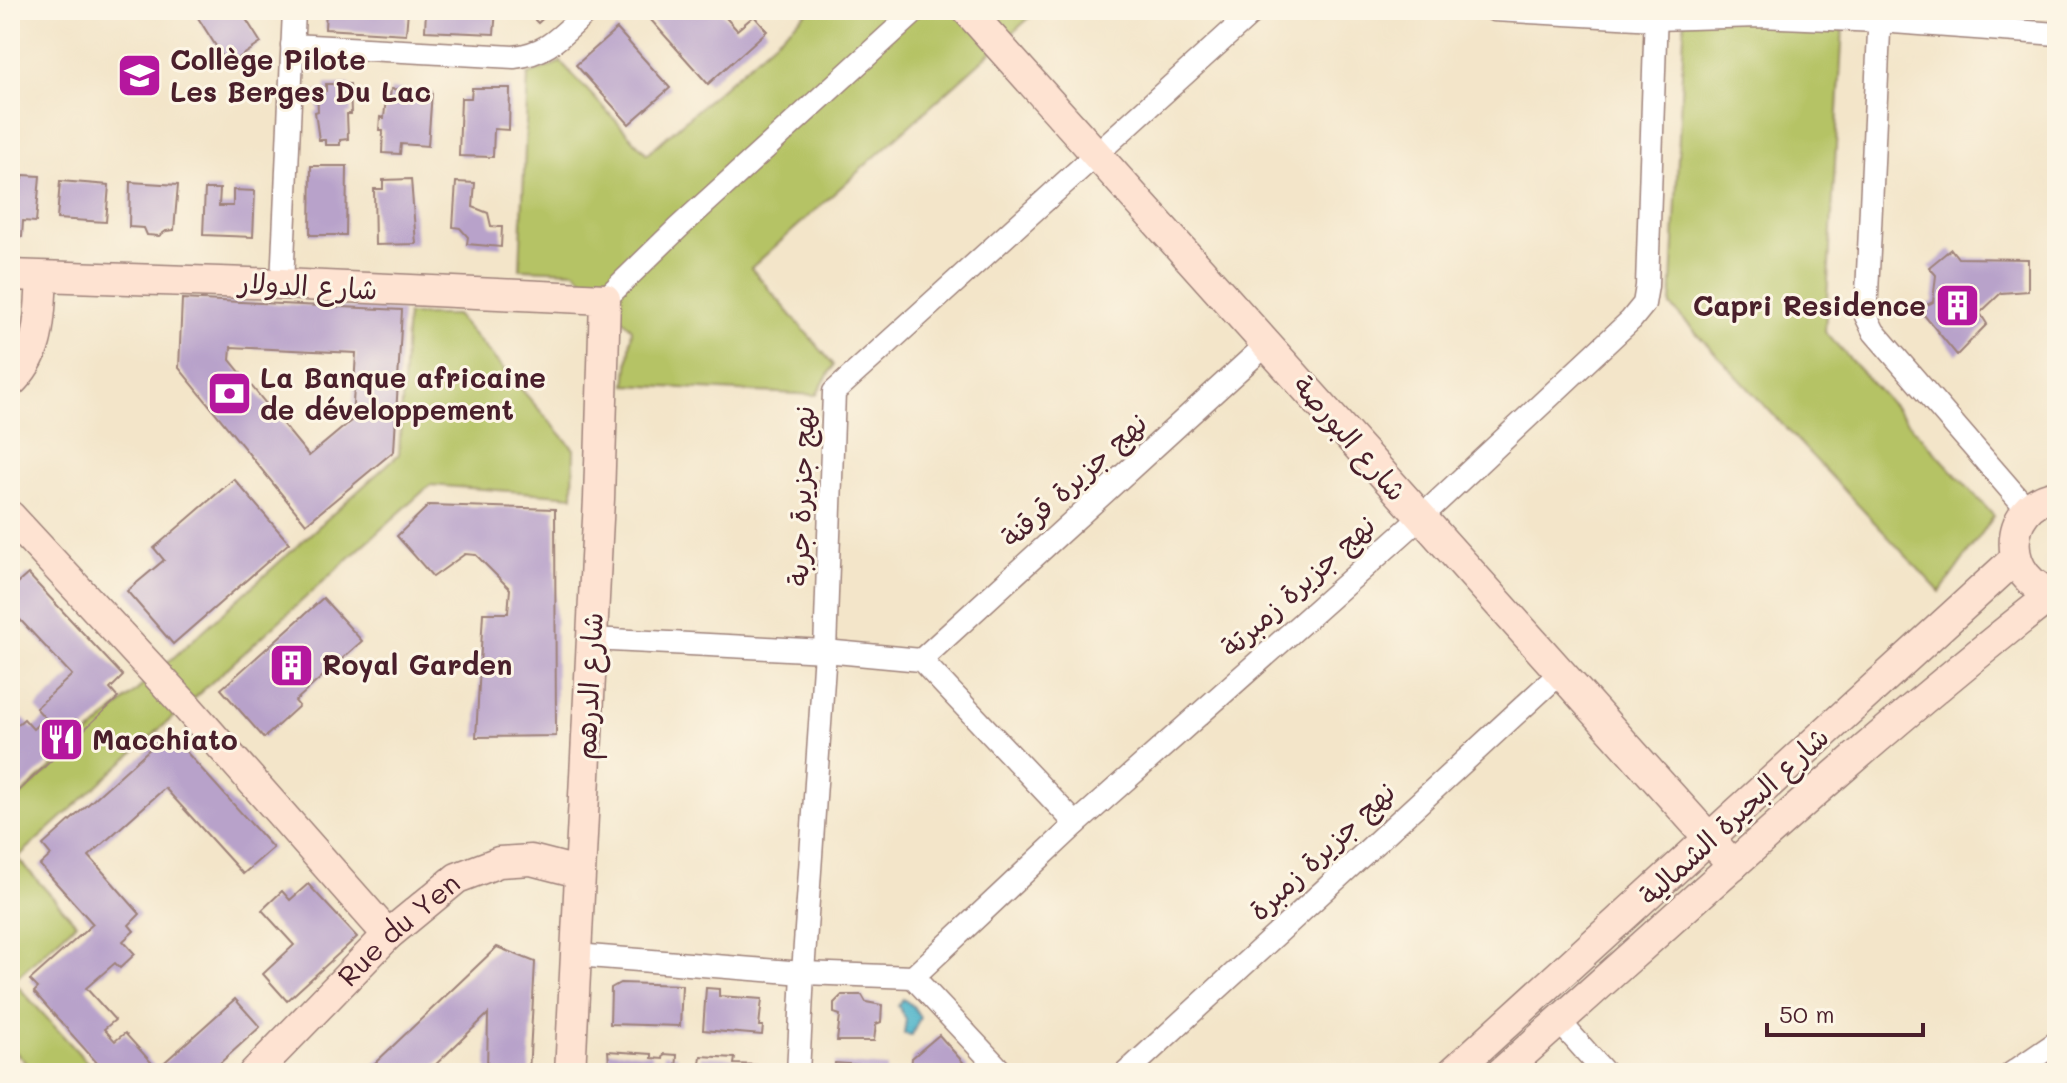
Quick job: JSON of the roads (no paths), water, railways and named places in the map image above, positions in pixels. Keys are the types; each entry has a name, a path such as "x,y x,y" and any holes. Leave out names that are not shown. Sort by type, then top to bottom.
{"street":[{"path":"282,284 294,10"},
{"path":"292,45 514,57 542,52 589,10"},
{"path":"605,299 678,228 917,10"},
{"name":"شارع البورصة","path":"967,10 1733,865"},
{"name":"نهج جزيرة جربة","path":"798,1073 825,651 834,392 1255,10"},
{"path":"1494,10 1760,16 1880,15 2057,34"},
{"name":"نهج جزيرة زمبرتة","path":"913,977 1076,824 1420,518 1631,320 1644,304 1655,14"},
{"path":"1880,15 1866,316 1874,332 2028,510"},
{"name":"شارع الدولار","path":"10,275 605,299"},
{"path":"10,383 26,367 34,349 42,278"},
{"name":"شارع الدرهم","path":"570,1073 605,299"},
{"name":"نهج جزيرة قرقنة","path":"921,660 1267,344"},
{"path":"2055,594 2036,586 2023,574 2016,558 2017,527 2028,510 2039,501 2057,495"},
{"path":"10,516 186,706 388,935"},
{"name":"شارع البحيرة الشمالية","path":"1452,1073 2016,558"},
{"name":"شارع البحيرة الشمالية","path":"1501,1073 1733,865 1982,649 2055,594"},
{"path":"591,639 825,651 921,660 1076,824"},
{"name":"نهج جزيرة زمبرة","path":"1126,1073 1559,674"},
{"name":"Rue du Yen","path":"254,1073 388,935 457,878 499,862 531,860 578,872"},
{"path":"576,955 803,973 913,977 1003,1073"},
{"path":"1559,1021 1605,1073"},
{"path":"2012,1073 2057,1042"}],"water":[{"path":"903,999 913,1006 920,1017 912,1035 904,1034 906,1019 898,1006"}],"place":[{"name":"Collège Pilote Les Berges Du Lac","path":"139,76"},
{"name":"Capri Residence","path":"1957,306"},
{"name":"La Banque africaine de développement","path":"229,394"},
{"name":"Royal Garden","path":"291,665"},
{"name":"Macchiato","path":"61,740"}]}
